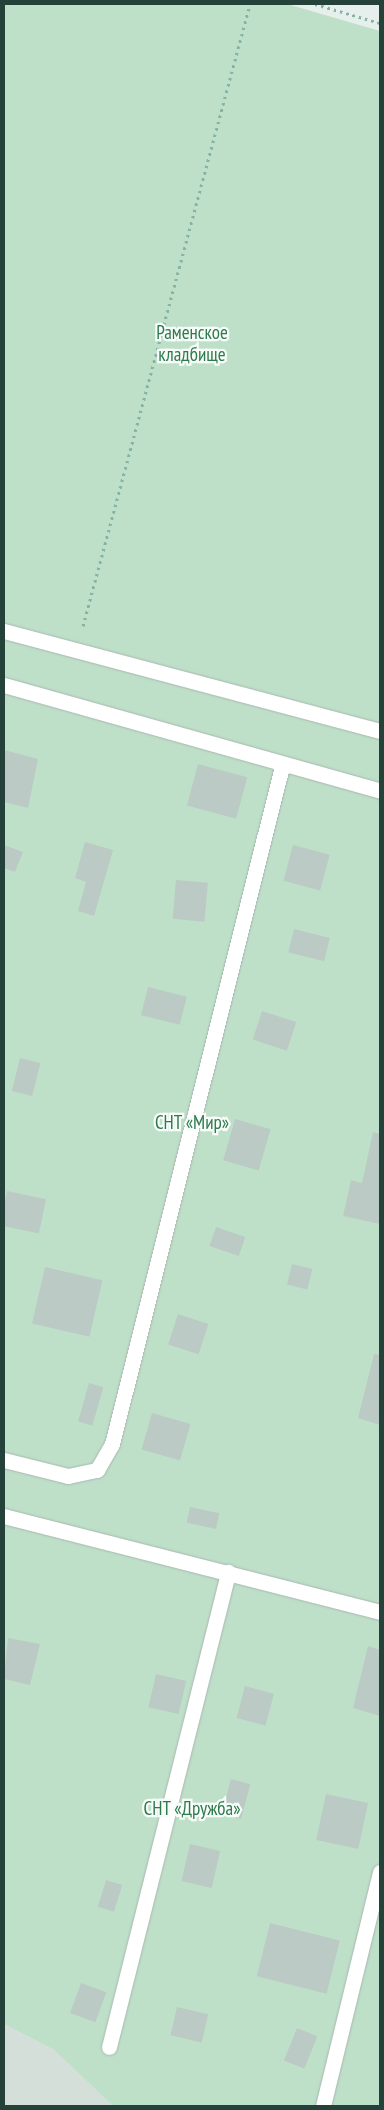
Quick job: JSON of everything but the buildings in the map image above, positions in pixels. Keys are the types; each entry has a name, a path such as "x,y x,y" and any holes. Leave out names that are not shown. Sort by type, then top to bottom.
{"lane":[{"path":"4,631 380,731"},
{"path":"4,685 282,766 380,791"},
{"path":"4,1460 68,1476 97,1470 112,1444 282,766"},
{"path":"4,1519 228,1572 380,1612"},
{"path":"109,2047 228,1572"},
{"path":"323,2106 380,1872"}],"path":[{"path":"76,650 250,4"},
{"path":"315,4 380,23"}],"shaded area":[{"path":"4,2024 54,2050 113,2106 4,2106"}],"green space":[{"path":"4,4 287,4 380,31 380,2106 113,2106 54,2050 4,2024"}],"park label":[{"name":"Раменское кладбище","path":"192,344"},
{"name":"СНТ «Мир»","path":"192,1123"},
{"name":"СНТ «Дружба»","path":"192,1809"}]}
